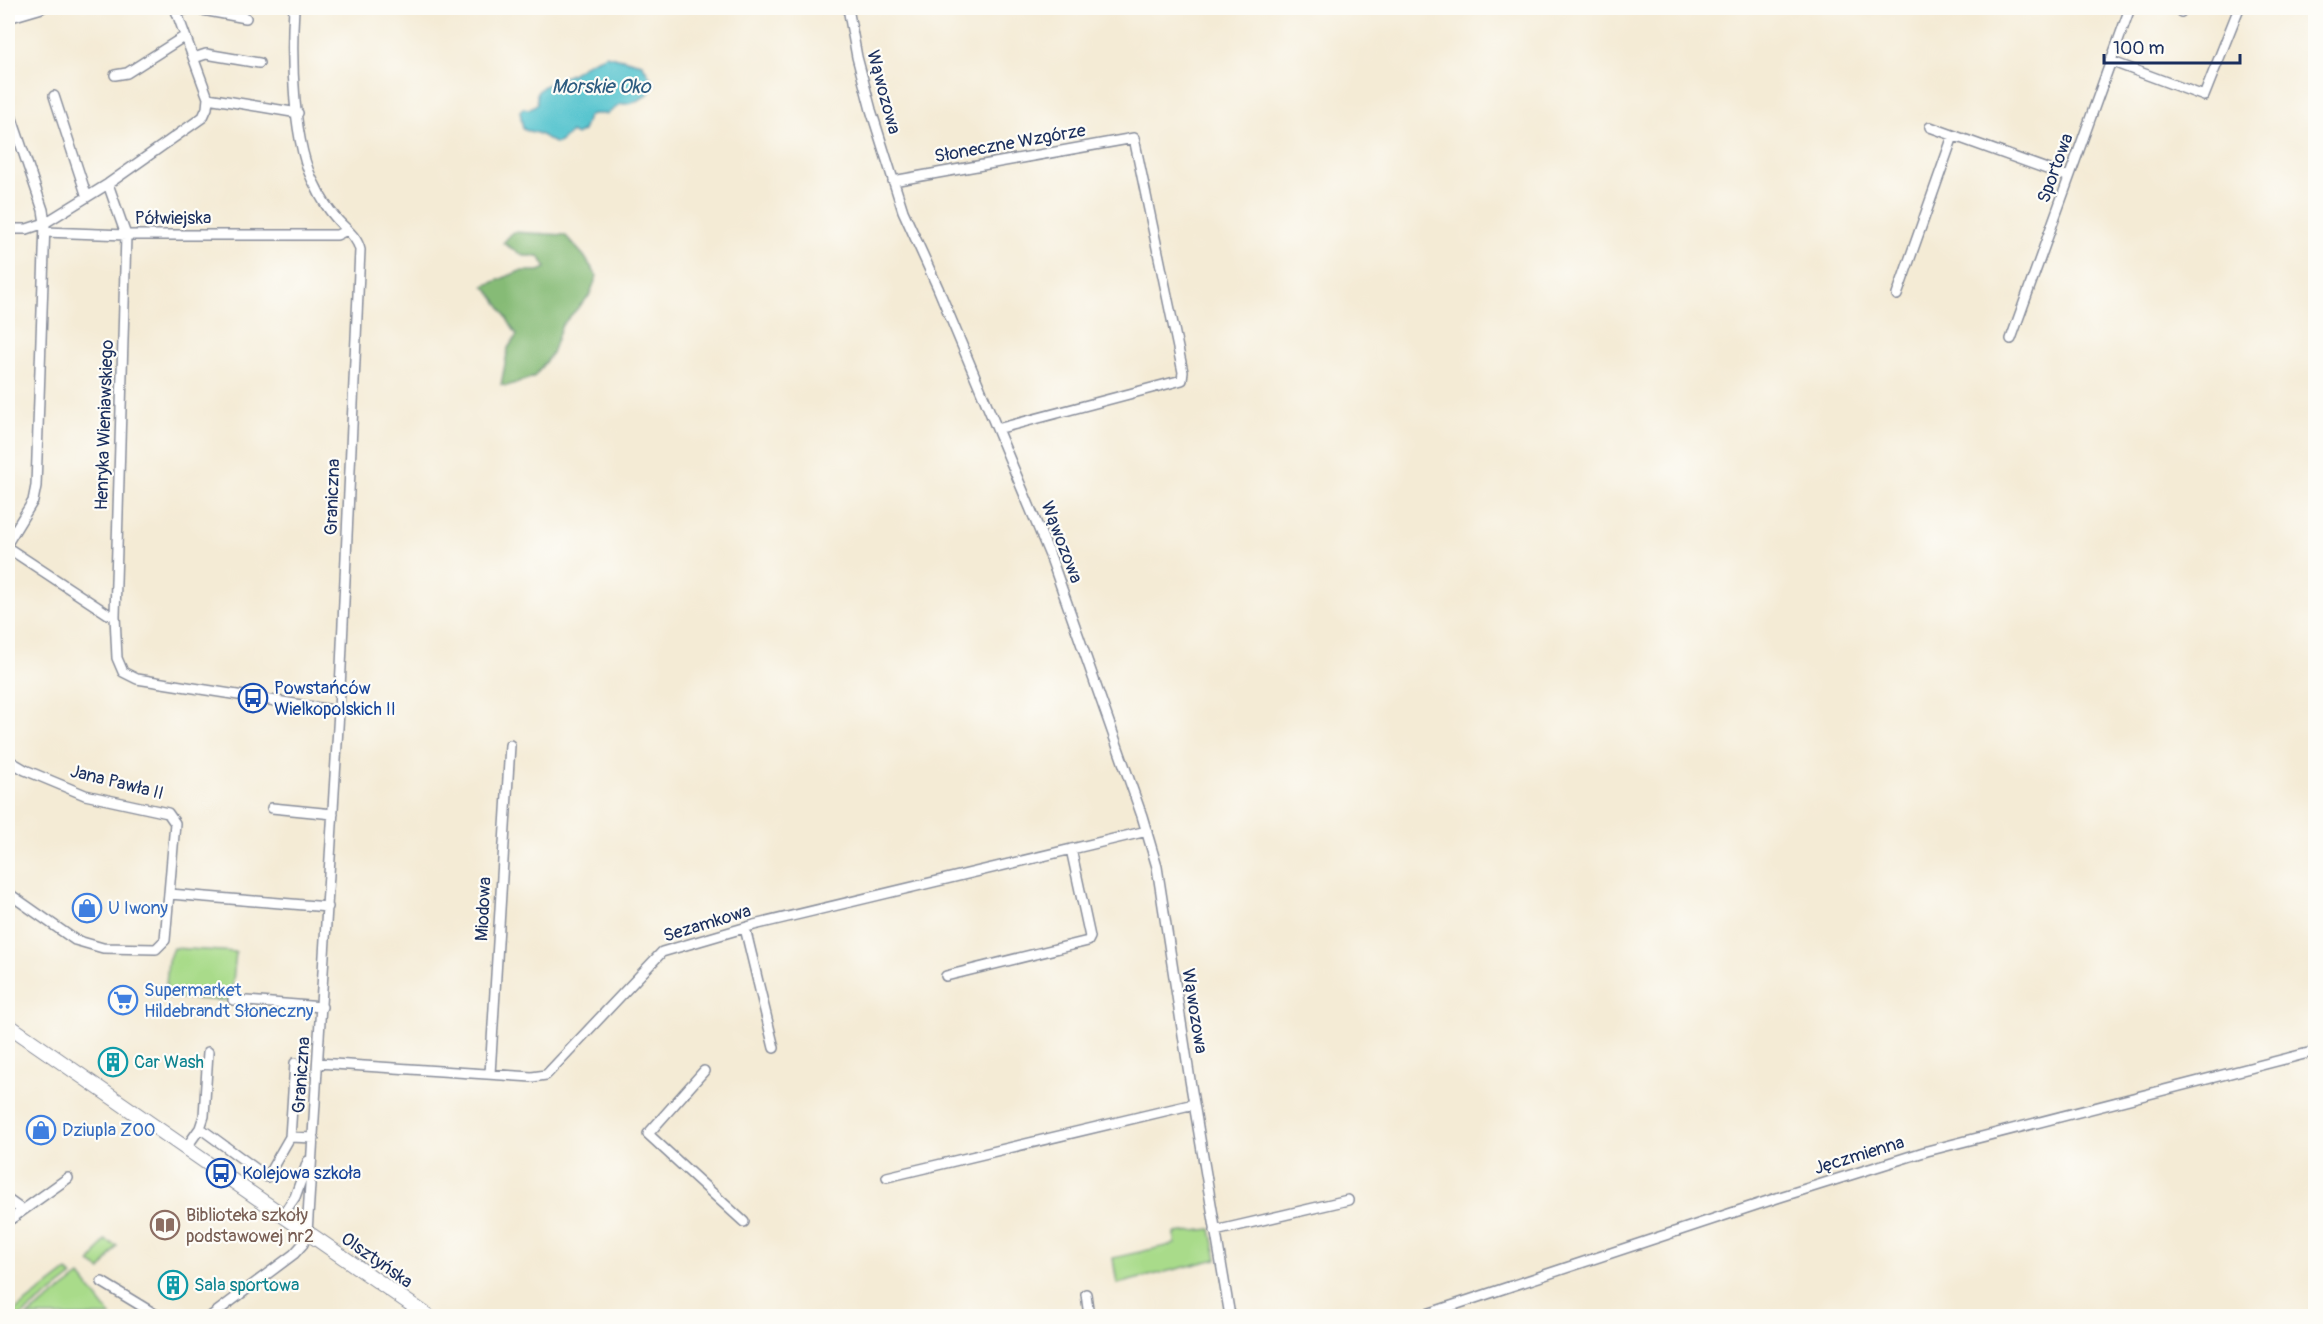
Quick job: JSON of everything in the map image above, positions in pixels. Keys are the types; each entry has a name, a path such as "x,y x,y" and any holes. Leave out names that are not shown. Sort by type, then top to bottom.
{"street":[{"path":"8,18 42,8"},
{"path":"45,228 203,117 208,98 176,9 192,8 246,18"},
{"name":"Graniczna","path":"294,8 292,35 302,157 314,185 335,217 354,236 360,250 339,711 307,1233"},
{"name":"Wąwozowa","path":"848,8 857,57 903,211 1051,558 1147,831 1157,867 1230,1317"},
{"name":"Sportowa","path":"2011,339 2130,8"},
{"path":"2110,61 2204,96 2239,8"},
{"path":"115,75 127,73 185,36"},
{"path":"194,58 206,54 259,63"},
{"path":"54,96 87,197"},
{"path":"208,98 298,112"},
{"path":"8,107 43,210 45,228 36,486 33,501 8,542"},
{"path":"1930,127 2069,177"},
{"path":"1897,295 1953,136"},
{"name":"Słoneczne Wzgórze","path":"893,181 1134,138 1183,372 1182,380 997,429"},
{"path":"108,183 126,235"},
{"name":"Półwiejska","path":"8,229 45,228 126,235 338,235 348,230"},
{"name":"Henryka Wieniawskiego","path":"126,235 115,616 117,658 123,672 137,679 339,711"},
{"path":"8,548 108,614 115,616"},
{"name":"Miodowa","path":"490,1074 510,745"},
{"name":"Jana Pawła II","path":"8,760 25,770 85,795 168,813 175,823 165,940 156,949 103,948 75,940 8,893"},
{"path":"272,808 333,814"},
{"name":"Sezamkowa","path":"318,1063 532,1077 546,1075 662,952 744,928 1147,831"},
{"path":"946,976 1088,941 1090,937 1071,849"},
{"path":"170,894 328,907"},
{"path":"744,928 774,1048"},
{"path":"233,1000 322,1007"},
{"name":"Olsztyńska","path":"8,1025 428,1317"},
{"name":"Jęczmienna","path":"1421,1317 1780,1197 1927,1151 2316,1051"},
{"path":"186,1148 200,1128 204,1116 208,1052"},
{"path":"200,1128 267,1177 290,1137 295,1063"},
{"path":"704,1071 648,1134 744,1222"},
{"path":"887,1176 1194,1104"},
{"path":"290,1137 314,1141"},
{"name":"Graniczna","path":"282,1216 295,1197 314,1141"},
{"path":"8,1221 68,1178"},
{"path":"8,1200 22,1210"},
{"path":"1215,1231 1348,1200"},
{"path":"211,1317 294,1254 303,1244 307,1233"},
{"path":"102,1282 158,1317"},
{"path":"1086,1294 1089,1317"}],"green space":[{"path":"513,232 565,235 584,256 597,276 589,296 562,325 552,353 534,377 507,386 501,385 508,348 517,335 498,303 484,286 520,271 539,271 546,268 539,256 524,256 503,243"},
{"path":"173,948 236,952 231,1001 165,997 168,961"},
{"path":"1211,1229 1217,1259 1117,1284 1113,1258 1175,1244 1175,1233"},
{"path":"105,1240 117,1246 101,1270 90,1263"},
{"path":"67,1271 72,1277 21,1316 8,1316"},
{"path":"80,1276 111,1316 27,1316"}],"water":[{"name":"Morskie Oko","path":"606,55 642,64 655,85 649,93 636,101 621,104 607,114 592,114 588,117 583,131 576,135 571,132 557,143 523,129 520,111 537,104 537,93 541,88 548,84 557,84 562,77"}],"place":[{"name":"Powstańców Wielkopolskich II","path":"253,698"},
{"name":"U Iwony","path":"87,908"},
{"name":"Supermarket Hildebrandt Słoneczny","path":"123,1000"},
{"name":"Car Wash","path":"113,1062"},
{"name":"Dziupla ZOO","path":"41,1130"},
{"name":"Kolejowa szkoła","path":"221,1173"},
{"name":"Biblioteka szkoły podstawowej nr2","path":"165,1225"},
{"name":"Sala sportowa","path":"173,1285"}]}
